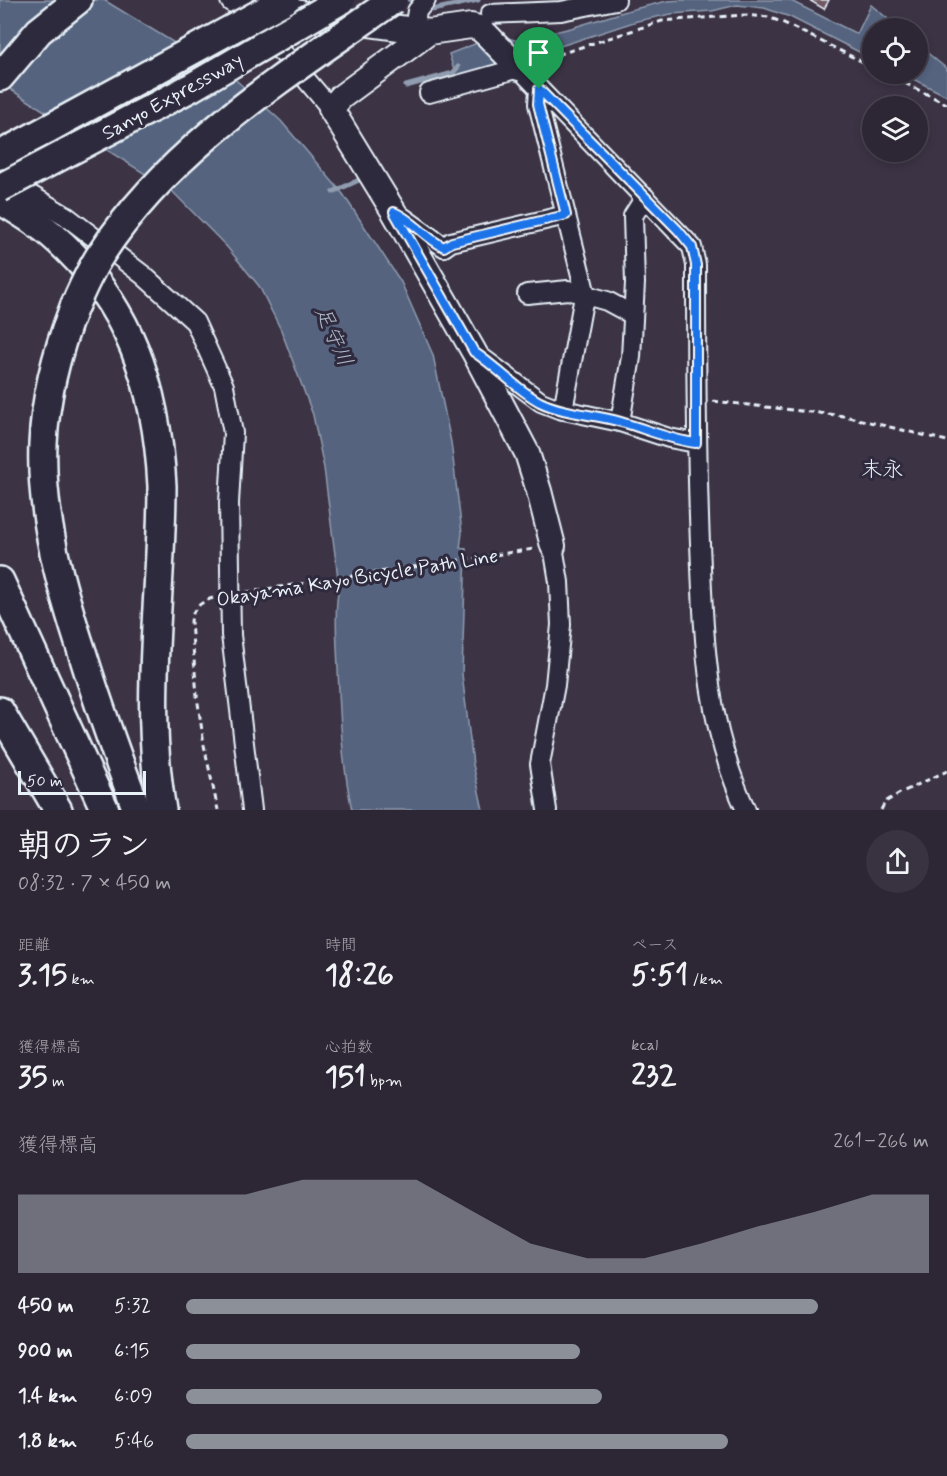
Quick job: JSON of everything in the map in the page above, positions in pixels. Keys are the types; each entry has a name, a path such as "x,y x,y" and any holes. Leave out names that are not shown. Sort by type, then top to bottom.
{"highway":[{"path":"0,77 39,32 78,0"},
{"name":"Sanyo Expressway","path":"0,155 285,0"},
{"name":"Sanyo Expressway","path":"0,188 192,87 340,0"},
{"path":"137,810 109,735 67,606 48,517 44,481 45,420 56,362 74,307 100,256 138,204 208,136 279,81 417,12"},
{"path":"0,200 53,235 96,281 128,331 141,362 150,394 161,454 162,486 153,680 154,752 162,810"},
{"path":"0,581 105,810"},
{"path":"0,711 58,810"}],"main road":[{"path":"232,0 332,19 417,12 483,25 517,66"},
{"path":"417,12 331,109 394,212 474,352 527,453 539,491 543,548"}],"street":[{"path":"225,0 288,58 331,109"},
{"path":"483,25 513,4 533,0"},
{"path":"483,25 616,0"},
{"path":"429,93 517,66 692,247 696,265 696,443 704,630 710,690 720,743 746,810"},
{"path":"539,89 538,104 584,294 563,410"},
{"path":"0,177 66,216 142,274 195,322 224,386 233,433 229,503 231,635 252,810"},
{"path":"620,422 631,357 635,283 633,216 645,197"},
{"path":"394,212 403,216 437,244 444,247 452,242 566,215"},
{"path":"527,294 568,290 607,301 633,315"},
{"path":"474,352 533,397 563,410 620,422 669,438 696,443"},
{"path":"543,548 559,582 561,625 555,685 540,764 547,810"}],"path":[{"path":"517,66 662,21 744,15 768,17 784,23 862,62"},
{"path":"906,84 947,104"},
{"path":"696,399 845,416 947,441"},
{"name":"Okayama Kayo Bicycle Path Line","path":"218,810 203,735 191,622 194,610 201,602 230,595 543,548"},
{"path":"881,810 885,802 900,793 947,771"}],"water":[{"name":"足守川","path":"0,0 104,0 237,81 281,121 343,194 401,282 433,355 451,442 462,533 460,548 466,549 462,674 473,764 483,810 352,810 344,757 340,705 336,627 339,586 324,468 313,415 281,330 259,286 227,247 171,190 0,83"},
{"path":"789,0 857,34 862,24 862,53 790,17 764,8 737,5 712,11 671,14 637,21 457,80 449,54 498,35 518,41 667,1"},
{"path":"871,5 887,18 865,18"},
{"path":"928,53 947,69 947,96 923,84 928,84"}],"building":[{"path":"809,0 829,0 824,9"}],"waterway":[{"path":"410,0 432,10 478,0"},
{"path":"406,86 453,73 458,67"},
{"path":"333,192 359,180"}],"district":[{"name":"末永","path":"882,469"}],"route":[{"path":"539,89 692,247 696,265 696,443 683,442 620,422 559,409 525,392 474,352 394,212 403,216 437,244 444,247 452,242 566,215 538,104 539,89"}]}
